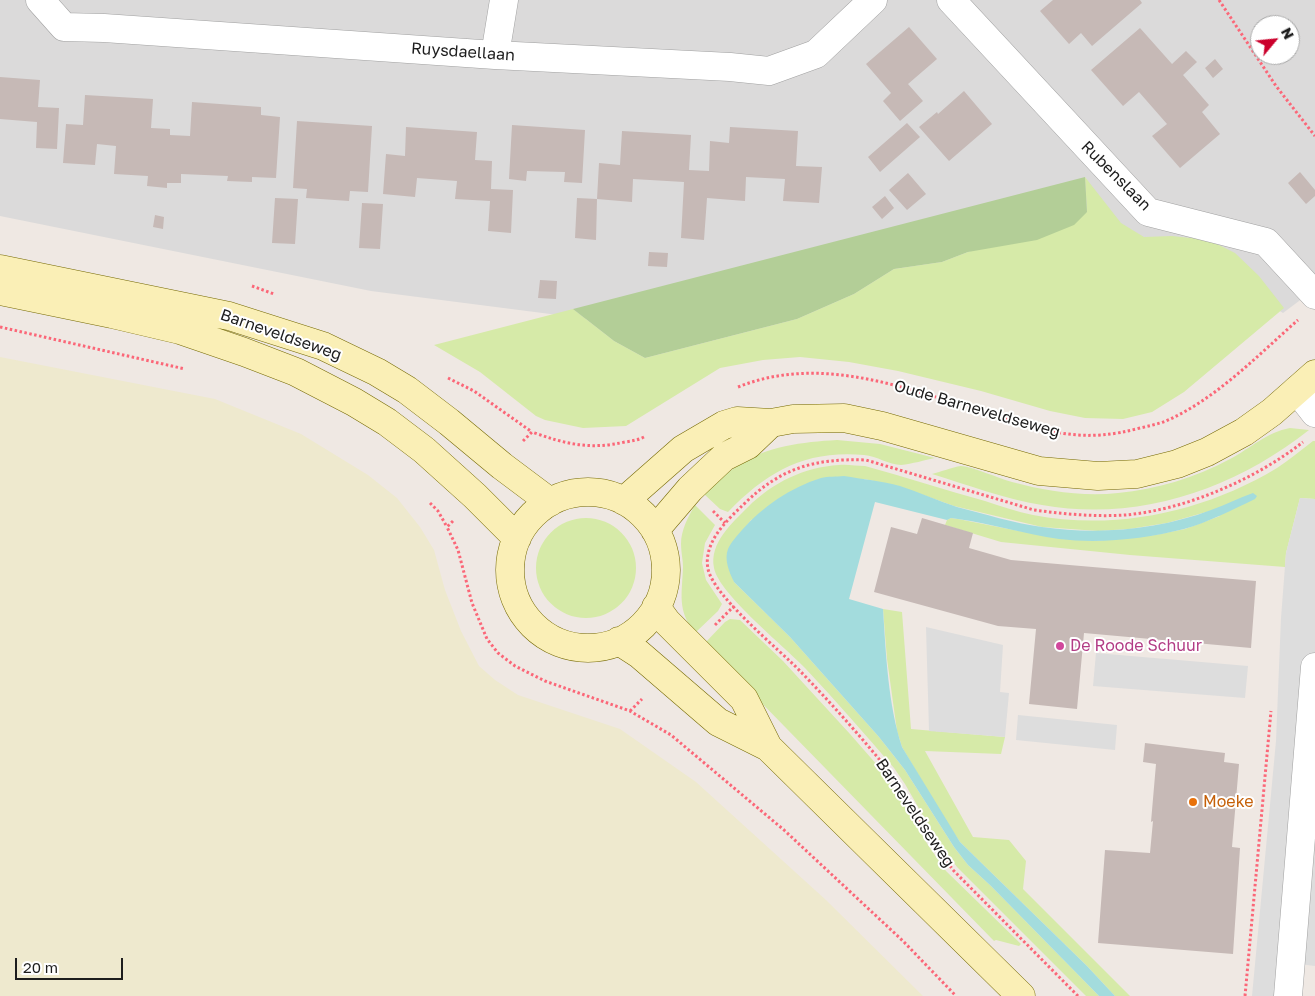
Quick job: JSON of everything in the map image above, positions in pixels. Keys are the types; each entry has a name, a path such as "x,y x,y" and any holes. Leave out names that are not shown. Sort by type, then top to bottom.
{"main road":[{"name":"Barneveldseweg","path":"0,269 229,316 323,346 377,372 407,390 550,502"},
{"name":"Barneveldseweg","path":"0,292 112,314 180,330 296,372 354,402 387,422 424,450 475,496 517,538"},
{"path":"624,501 683,449 724,424 737,421 770,423 793,419 844,418 882,426 1039,471 1098,476 1136,474 1177,464 1206,452 1244,432 1306,382"},
{"path":"655,530 690,489 724,457 748,445 770,423"},
{"path":"591,491 608,494 624,501 646,519 655,530 662,545 665,568 662,592 656,607 647,621 634,633 619,641 594,647 567,646 551,639 524,616 516,601 511,584 510,566 512,549 517,538 529,518 550,502 574,493 591,491"},
{"path":"656,607 667,622 744,699 768,747"},
{"path":"619,641 640,654 718,722 768,747 1021,996"}],"street":[{"name":"Ruysdaellaan","path":"40,0 64,27 720,66 769,71 816,54 873,0"},
{"path":"495,54 504,0"},
{"name":"Rubenslaan","path":"951,0 1148,212 1266,242 1308,306"},
{"path":"1306,382 1315,412"},
{"path":"1288,996 1315,666"}],"path":[{"path":"1219,0 1276,86 1315,136"},
{"name":"Oude Barneveldseweg","path":"749,383 788,374 827,373 846,375 881,382 1041,430 1070,435 1098,436 1119,434 1163,422 1192,408 1227,382 1308,306"},
{"path":"0,328 190,370"},
{"path":"474,391 532,432"},
{"name":"Barneveldseweg","path":"908,472 866,460 839,459 800,468 778,477 764,486 725,523 710,546 707,557 708,568 716,587 801,671 889,771 900,786 932,843 953,870 1078,996"},
{"path":"426,499 438,511 447,527"},
{"path":"630,711 670,735 784,830 903,941 956,996"},
{"path":"1245,996 1271,711"}],"shaded area":[{"path":"0,0 1315,0 1315,289 1283,313 1201,262 1127,241 1067,200 636,325 371,291 0,216"},
{"path":"0,357 215,399 301,434 368,475 397,498 420,527 434,550 445,590 461,631 479,666 495,680 518,695 620,729 696,782 826,900 923,996 0,996"},
{"path":"1300,498 1315,499 1315,966 1291,963 1288,996 1252,996 1276,741 1281,618 1286,553"},
{"path":"926,627 1003,645 1000,692 1009,693 1005,737 929,731"},
{"path":"1096,653 1248,666 1245,698 1093,686"},
{"path":"1018,715 1117,725 1115,750 1016,740"}],"green space":[{"path":"1085,177 1121,223 1144,237 1172,236 1209,240 1235,253 1259,276 1284,308 1184,392 1152,412 1123,419 1085,418 1050,411 981,391 898,371 849,362 800,357 763,360 720,368 626,426 583,428 545,420 536,416 480,372 434,345 573,309 614,341 645,358 797,319 854,294 894,269 942,262 1087,212"},
{"path":"1085,177 1087,212 1074,225 1037,240 968,252 942,262 894,269 854,294 797,319 645,358 614,341 573,309"},
{"path":"1290,428 1309,430 1280,451 1216,485 1149,505 1114,509 1078,509 1042,505 1000,495 932,474 961,466 1012,482 1078,494 1133,491 1176,482 1203,472 1230,459 1266,437"},
{"path":"837,440 880,444 935,458 901,465 864,455 843,454 806,460 789,466 758,485 728,512 720,509 704,494 733,469 760,454 785,446"},
{"path":"1315,441 1315,499 1300,498 1286,553 1285,567 1130,555 1001,542 945,525 947,520 951,518 1019,531 1095,541 1155,535 1185,529 1220,516 1210,511 1167,523 1129,529 1098,531 1042,527 954,506 898,486 864,479 751,520 728,550 734,582 790,637 879,737 905,770 954,847 968,865 1099,996 1086,996 957,867 937,840 894,768 805,668 727,592 718,579 714,568 713,559 718,542 729,527 757,498 789,478 826,466 865,466 1027,514 1096,521 1159,514 1220,496 1277,468"},
{"path":"695,505 715,525 705,543 702,563 706,580 722,604 718,611 695,633 685,617 683,609 681,539 687,519"},
{"path":"586,518 605,521 622,532 633,549 636,568 633,587 622,604 605,615 586,618 567,615 550,604 539,587 536,568 539,549 550,532 567,521"},
{"path":"883,609 902,612 911,729 1005,737 1001,754 925,751 973,837 1009,840 1026,861 1023,889 1130,996 1115,996 1087,966 960,842 943,817 902,747 897,731 887,659"},
{"path":"730,619 740,620 783,661 850,734 885,774 946,871 1021,944 1019,946 994,941 704,644"}],"water":[{"path":"844,476 900,486 957,507 1010,521 1042,527 1085,531 1128,529 1170,522 1191,517 1253,493 1257,496 1255,499 1220,516 1184,529 1138,538 1106,541 1059,539 971,521 951,518 947,520 875,502 849,599 883,609 891,697 902,747 960,842 1087,966 1115,996 1099,996 968,865 954,847 905,770 879,737 790,637 734,582 728,566 728,549 732,541 750,521 778,499 799,487 821,478"}],"building":[{"path":"1053,0 1140,0 1142,3 1092,46 1081,33 1069,44 1040,11"},
{"path":"909,27 937,59 908,84 923,101 900,121 883,101 891,93 866,64"},
{"path":"1140,28 1172,64 1186,51 1197,62 1183,75 1209,105 1202,112 1220,134 1180,168 1152,136 1167,124 1139,92 1123,106 1091,70"},
{"path":"1215,59 1223,69 1213,78 1205,68"},
{"path":"0,77 40,80 38,107 59,108 57,149 36,148 37,122 0,119"},
{"path":"964,91 992,124 949,161 919,127 937,112 938,114"},
{"path":"85,95 153,99 151,128 170,129 170,135 190,136 192,102 261,107 261,115 280,117 276,178 252,177 252,182 227,181 228,176 181,174 181,183 167,183 167,188 147,186 148,176 114,174 116,146 97,144 95,165 63,163 66,124 83,125"},
{"path":"297,121 372,126 368,192 350,191 349,201 306,198 307,189 293,188"},
{"path":"907,123 920,137 880,172 868,157"},
{"path":"512,125 585,130 582,183 564,182 565,172 527,171 526,181 509,179"},
{"path":"406,127 477,132 475,160 492,161 491,189 513,190 511,233 488,231 490,201 455,199 457,181 417,178 415,197 383,194 386,154 405,156"},
{"path":"730,127 798,131 796,166 822,167 819,203 783,201 785,179 746,177 745,201 707,198 704,240 681,238 684,182 633,179 632,202 597,199 599,163 620,165 622,131 691,135 689,170 709,171 710,141 729,143"},
{"path":"1300,172 1315,190 1315,196 1306,204 1288,183"},
{"path":"908,173 926,194 907,210 889,190"},
{"path":"885,196 894,208 882,219 872,207"},
{"path":"275,198 298,199 295,244 272,243"},
{"path":"577,198 597,199 596,240 575,238"},
{"path":"362,203 383,204 380,249 359,248"},
{"path":"155,215 164,217 163,229 153,227"},
{"path":"649,252 668,253 667,267 648,266"},
{"path":"540,280 557,281 556,299 538,298"},
{"path":"922,518 973,533 969,548 1011,560 1256,581 1251,648 1084,633 1077,709 1029,704 1036,629 998,626 874,592 891,527 917,534"},
{"path":"1145,743 1225,753 1224,762 1239,764 1232,847 1240,848 1233,954 1098,943 1105,850 1150,853 1156,764 1143,762"}],"place":[{"name":"De Roode Schuur","path":"1060,646"},
{"name":"Moeke","path":"1193,802"}]}
